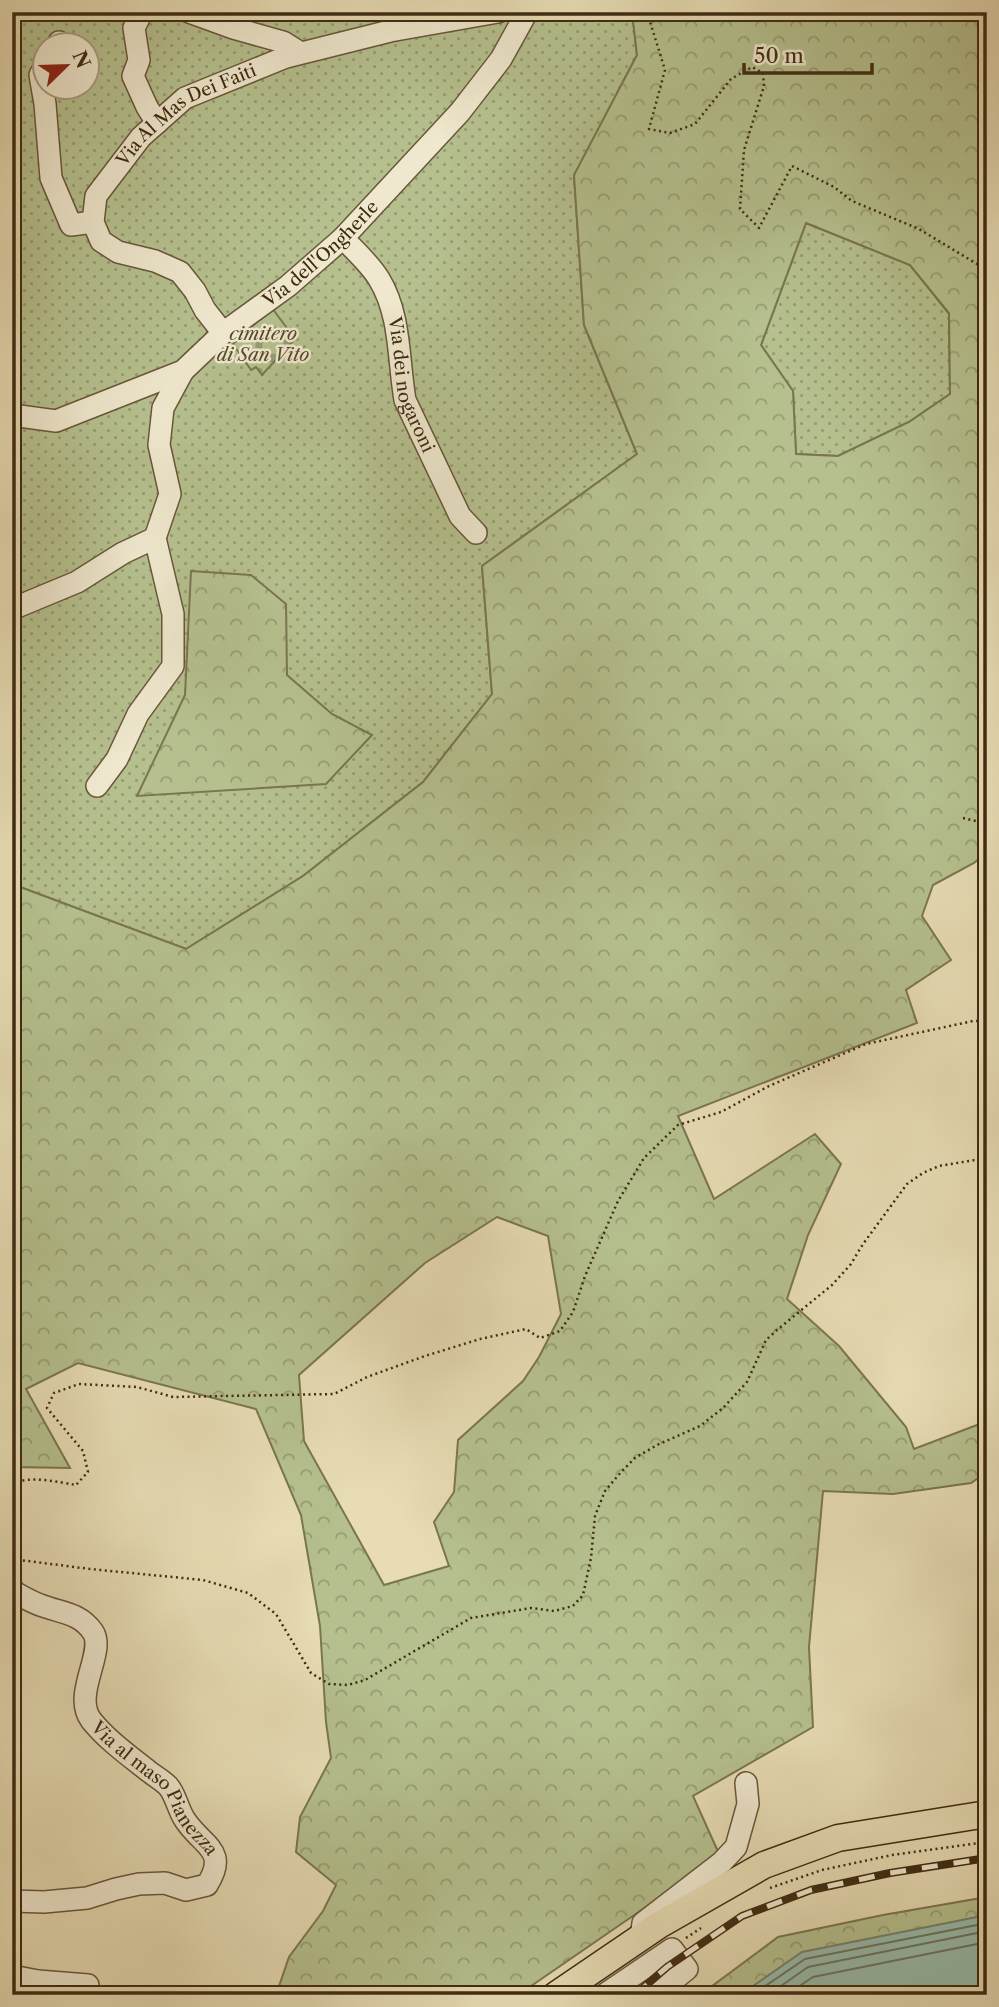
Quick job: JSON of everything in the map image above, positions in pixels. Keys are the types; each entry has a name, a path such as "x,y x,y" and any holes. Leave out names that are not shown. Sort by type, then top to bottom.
{"main road":[{"path":"556,1995 659,1925 764,1865 838,1838 987,1814"}],"street":[{"path":"142,12 134,28 139,60 133,76 157,123"},
{"path":"189,12 283,42 299,52"},
{"name":"Via Al Mas Dei Faiti","path":"93,222 96,196 141,137 186,98 299,52 390,31 498,12"},
{"name":"Via dell'Ongherle","path":"12,415 56,421 183,372 223,333 288,286 344,238 460,112 501,59 527,12"},
{"path":"46,102 51,178 71,225 93,222 101,241 118,252 155,261 180,272 223,333"},
{"name":"Via dei nogaroni","path":"344,238 379,278 392,308 405,400 460,516 476,533"},
{"path":"97,786 117,759 138,714 173,666 173,614 155,538 170,494 159,445 163,408 183,372"},
{"path":"12,609 77,582 123,553 155,538"},
{"name":"Via al maso Pianezza","path":"12,1588 14,1592 43,1607 57,1609 82,1620 95,1634 97,1645 85,1705 89,1718 132,1759 169,1787 183,1818 215,1853 217,1862 215,1873 207,1885 186,1890 165,1883 139,1884 86,1898 44,1902 12,1901"},
{"path":"642,1937 643,1923 722,1862 736,1847 748,1804 746,1783"},
{"path":"604,1995 672,1949 687,1969 655,1995"},
{"path":"12,1976 88,1985"}],"path":[{"path":"647,12 665,70 649,130 670,134 695,124 731,79 752,66 763,72 764,86 744,149 740,209 758,228 792,166 834,187 852,201 919,229 987,270"},
{"path":"963,818 980,822 987,816"},
{"path":"12,1484 18,1481 47,1481 76,1485 88,1472 83,1451 47,1408 54,1393 79,1384 136,1387 173,1398 334,1394 367,1377 480,1339 526,1329 540,1338 560,1331 573,1312 585,1276 618,1202 644,1158 678,1125 721,1112 769,1086 866,1044 973,1021 987,1021"},
{"path":"12,1559 203,1580 248,1593 276,1614 311,1673 329,1684 348,1685 365,1680 471,1618 531,1608 554,1611 573,1606 583,1595 591,1558 595,1516 605,1491 621,1472 635,1458 700,1426 723,1408 747,1382 766,1340 832,1285 851,1264 907,1184 939,1166 987,1158"},
{"path":"765,1890 822,1870 892,1855 987,1842"},
{"path":"672,1949 706,1924"}],"green space":[{"path":"12,12 632,12 637,55 574,176 584,325 637,454 482,566 492,694 423,782 303,876 186,949 12,884"},
{"path":"632,12 987,12 987,852 974,863 933,885 922,916 951,960 906,990 917,1023 678,1116 714,1199 815,1134 841,1164 808,1235 787,1299 839,1346 906,1427 914,1449 977,1425 987,1437 987,1472 971,1483 893,1494 823,1491 809,1647 813,1727 693,1796 720,1856 518,1995 276,1995 289,1957 323,1911 336,1885 296,1852 300,1817 331,1758 320,1626 301,1515 256,1409 78,1363 26,1389 70,1468 12,1467 12,1283 18,1235 12,1232 12,884 186,949 303,876 423,782 492,694 482,566 637,454 584,325 574,175 637,55","holes":["806,223 910,265 949,313 950,394 909,422 838,456 796,454 793,391 761,345","497,1217 548,1236 561,1314 523,1381 458,1440 454,1492 434,1522 449,1566 384,1585 304,1441 299,1375 425,1263"]},
{"path":"806,223 910,265 949,314 950,394 909,422 838,456 796,454 793,391 761,345"},
{"name":"cimitero di San Vito","path":"272,308 295,339 262,375 256,367 251,370 233,344"},
{"path":"191,571 251,575 286,604 287,675 332,714 372,735 326,784 137,796 185,695"},
{"path":"987,1897 987,1995 700,1995 778,1937"}],"water":[{"path":"987,1915 987,1995 740,1995 802,1952"}],"railway":[{"path":"635,1995 667,1967 742,1916 811,1890 890,1873 987,1858"}]}
